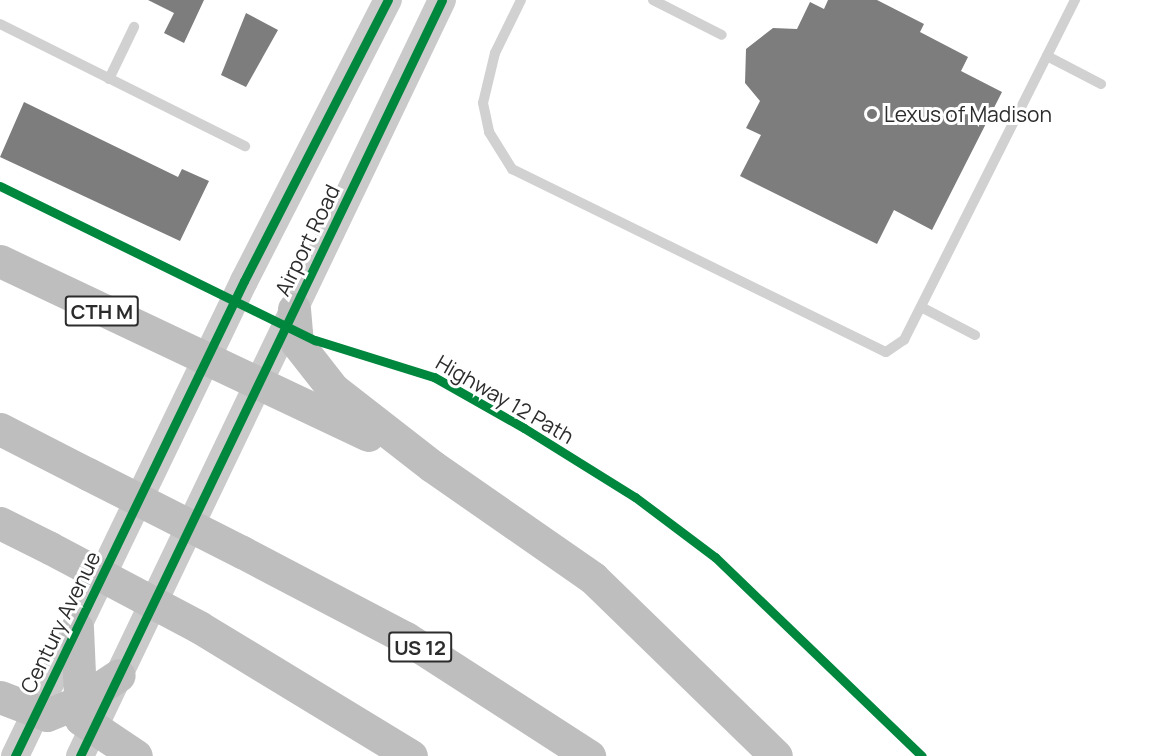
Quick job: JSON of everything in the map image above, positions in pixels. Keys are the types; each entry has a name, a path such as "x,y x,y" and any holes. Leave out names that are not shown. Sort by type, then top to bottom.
{"highway":[{"name":"CTH M","path":"0,261 206,359"},
{"path":"294,309 297,343 333,389 432,466 593,578 776,756"},
{"path":"206,359 261,381 432,466"},
{"name":"US 12","path":"0,429 406,638 589,756"},
{"path":"0,523 199,627 411,756"},
{"path":"77,628 83,730"},
{"path":"83,730 119,675"},
{"path":"0,697 35,713 83,730 136,756"}],"street":[{"name":"Airport Road","path":"121,535 206,359 388,0"},
{"name":"Airport Road","path":"119,675 442,0"},
{"name":"Century Avenue","path":"15,756 121,535"}],"lane":[{"path":"521,0 485,79 483,102 498,153 528,180 873,351 896,348 921,307 1075,0"},
{"path":"653,0 722,35"},
{"path":"0,24 245,146"},
{"path":"109,79 134,27"},
{"path":"1047,56 1101,84"},
{"path":"921,307 975,335"}],"building":[{"path":"148,0 204,0 184,43 164,33 174,13"},
{"name":"Lexus of Madison","path":"828,0 877,0 924,24 920,32 968,57 961,71 1002,92 932,230 894,210 877,244 740,176 761,135 746,128 760,101 745,83 746,49 773,28 797,29 810,2 824,9"},
{"path":"246,13 278,30 246,87 221,75"},
{"path":"24,102 178,177 182,169 209,181 180,241 0,157"}],"cycle path":[{"path":"15,756 244,281 388,0"},
{"path":"80,756 442,0"},
{"name":"Highway 12 Path","path":"0,186 315,340 434,377 524,428 635,497 715,557 922,756"}],"place":[{"name":"Lexus of Madison","path":"872,114"}]}
